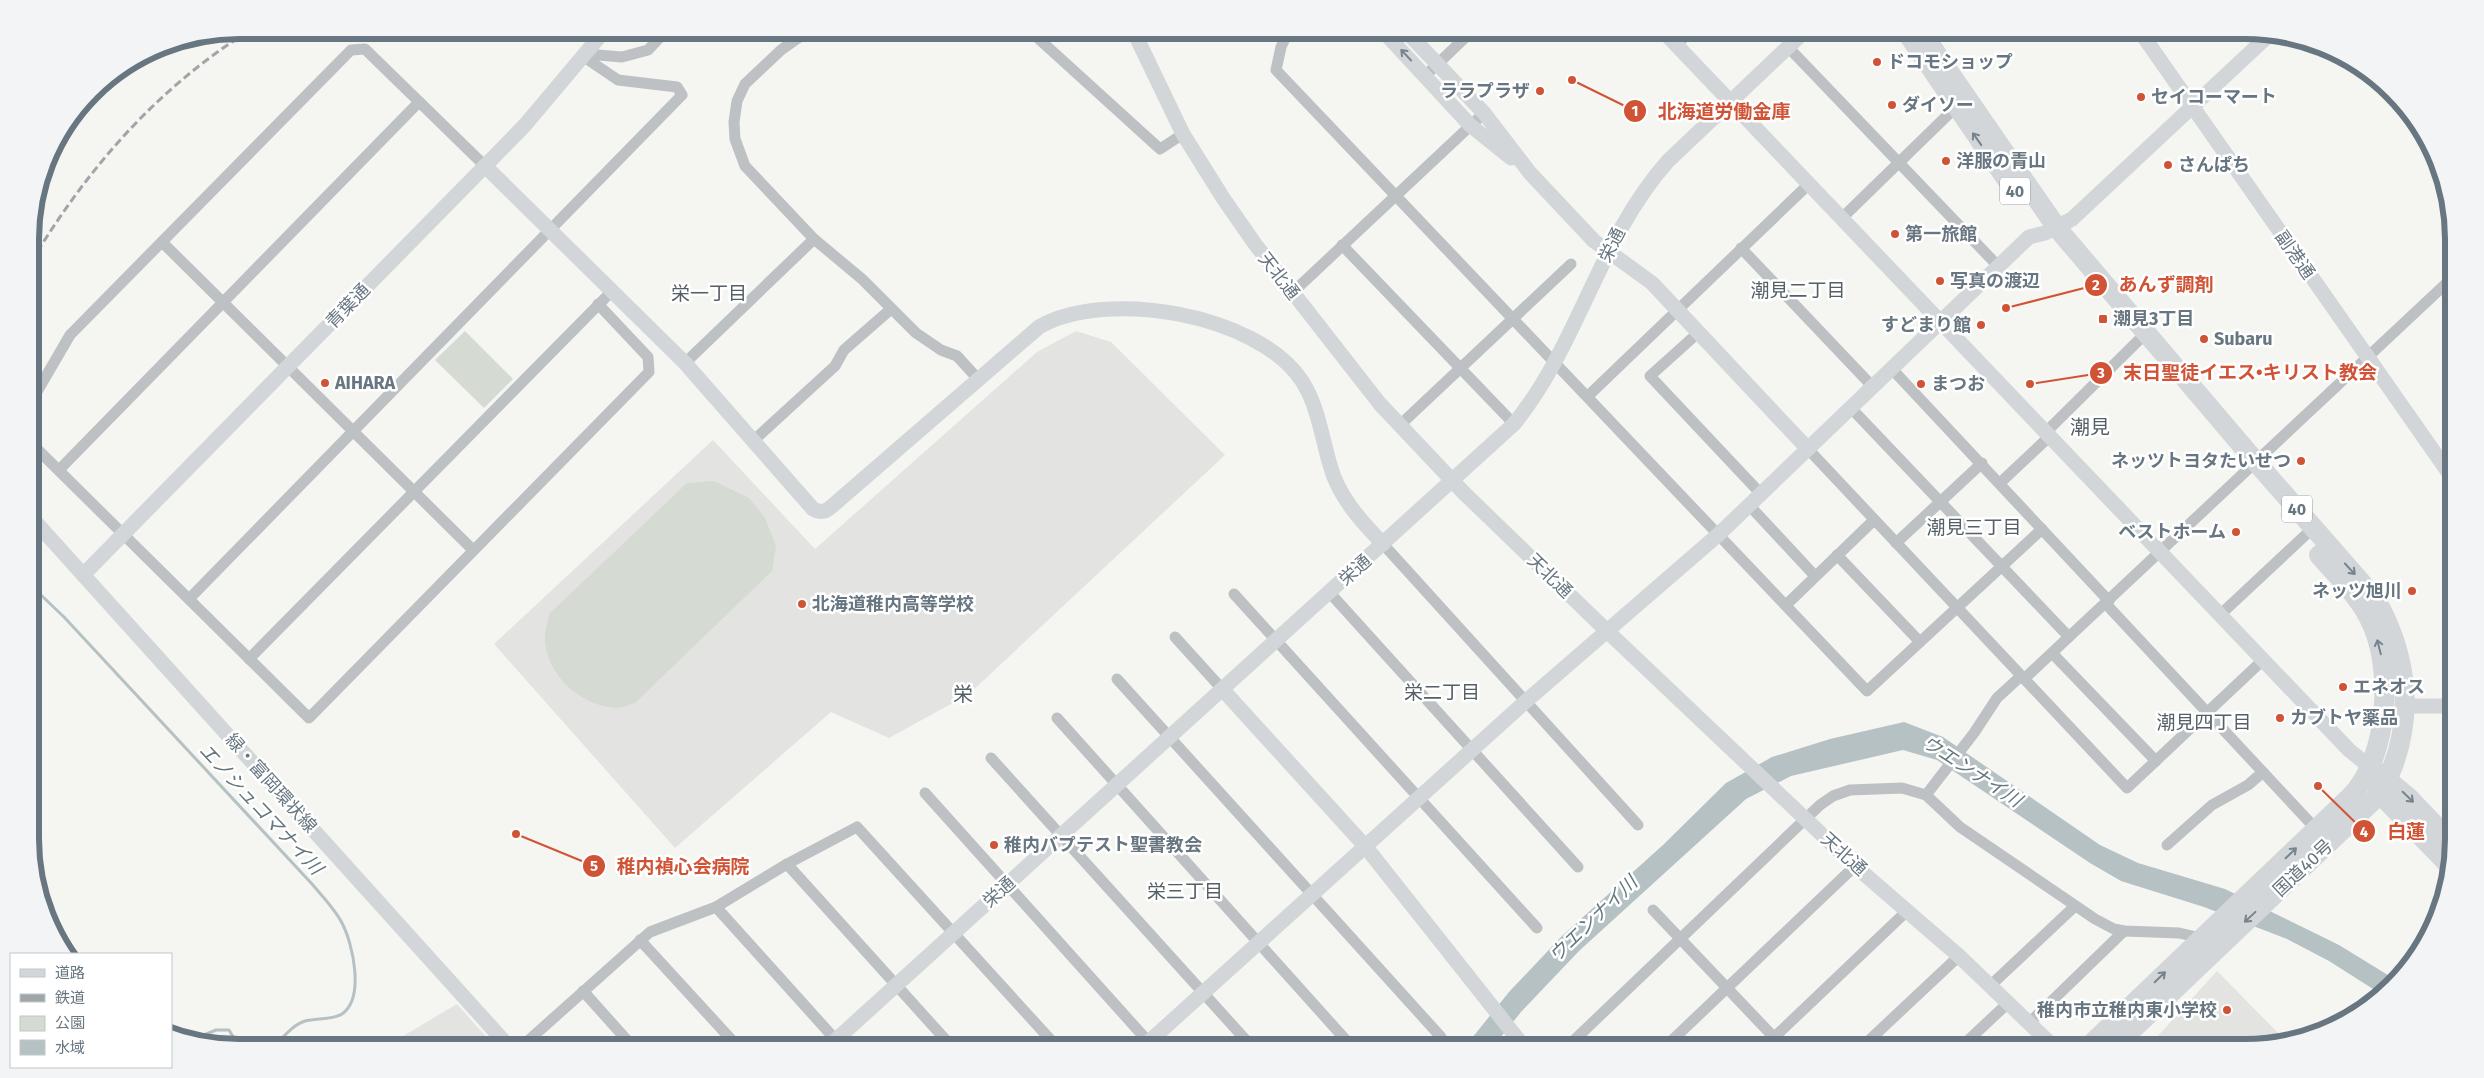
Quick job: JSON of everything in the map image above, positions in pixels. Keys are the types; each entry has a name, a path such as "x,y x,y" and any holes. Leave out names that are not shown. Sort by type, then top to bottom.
{"highway":[{"name":"国道40号","path":"1912,39 1961,102 2051,230 2308,532 2370,619 2380,650 2384,695 2381,721 2370,767 2357,790 2256,887 2121,1039"},
{"name":"国道40号","path":"1925,39 1961,102"},
{"name":"国道40号","path":"2097,1039 2213,935 2274,895 2384,786 2398,744 2405,706 2401,658 2386,617 2375,598 2308,532"},
{"path":"2370,767 2444,859"},
{"path":"2384,786 2445,837"}],"street":[{"name":"青葉通","path":"83,575 485,166 598,39"},
{"path":"585,55 622,57 648,50 658,39"},
{"path":"797,39 781,50 745,84 737,101 734,122 735,139 745,166 814,239 862,279 890,309 925,341 957,356 978,379"},
{"name":"天北通","path":"1137,39 1183,134 1239,221 1361,382 1399,426 1452,481 1607,631 1855,866 1959,956 2046,1039"},
{"path":"1285,39 1276,70 1588,396 1867,692 2042,529"},
{"path":"1390,39 1470,126 1530,173"},
{"path":"1413,39 1484,113 1530,173 1607,252 1646,278 1678,310 2127,788 2264,659"},
{"path":"1425,76 1463,39"},
{"path":"1670,39 2049,433 2349,750 2370,767"},
{"path":"1676,45 1682,39"},
{"name":"栄通","path":"841,1039 896,985 1514,424 1536,396 1555,363 1618,230 1651,181 1796,39"},
{"name":"副港通","path":"2144,39 2366,358 2445,468"},
{"path":"1155,1039 1258,942 1525,702 1719,534 2029,237 2051,230 2072,220 2264,39"},
{"path":"1041,40 1160,149 1183,134"},
{"path":"1788,47 1998,266"},
{"path":"39,388 70,335 351,50 365,50 686,363 813,509 822,512 831,507 1039,327 1065,314 1099,310 1150,309 1188,315 1224,327 1262,345 1284,361 1301,379 1313,400 1335,479 1358,517 1638,825"},
{"path":"189,599 552,231 682,95 678,86 618,80 585,55"},
{"path":"60,470 419,102"},
{"path":"1842,218 1961,102"},
{"path":"1292,293 1484,113"},
{"path":"1588,396 1809,184"},
{"path":"686,363 814,239"},
{"path":"162,242 473,550"},
{"path":"1342,245 1514,424"},
{"path":"1741,248 1873,387"},
{"path":"1399,426 1571,264"},
{"path":"1926,795 1936,785 1997,698 2052,653 2445,285"},
{"path":"249,658 612,290"},
{"path":"39,450 309,718 649,372 648,357 598,304"},
{"path":"753,441 835,366 844,350 890,309"},
{"path":"1698,332 1650,376 1761,494"},
{"path":"2000,483 2142,337"},
{"path":"1892,369 1982,463 2207,712 2316,829"},
{"path":"1851,408 2069,637"},
{"path":"1896,543 1982,463"},
{"path":"1749,505 1815,576"},
{"path":"1786,605 1874,520"},
{"name":"緑・富岡環状線","path":"39,526 502,1039"},
{"path":"2221,614 2308,532"},
{"path":"1837,555 1920,642"},
{"path":"1330,593 1578,866"},
{"path":"1234,594 1537,928"},
{"path":"1175,638 1365,846 1519,1039"},
{"path":"2052,653 2156,761"},
{"path":"1117,679 1441,1037"},
{"path":"2384,695 2405,706 2445,706"},
{"path":"2381,721 2405,706"},
{"path":"1057,718 1345,1039"},
{"path":"991,758 1245,1039"},
{"path":"2167,845 2212,805 2248,785 2263,772"},
{"path":"1575,1039 1806,819 1833,796 1850,790 1902,788 1926,795 1960,827 2075,906 2102,922 2124,931 2213,935"},
{"path":"925,792 1142,1039"},
{"path":"530,1039 650,932 716,908 787,864 857,827 1050,1039"},
{"path":"787,864 945,1039"},
{"path":"1673,1039 1855,866"},
{"path":"1990,986 2075,906"},
{"path":"716,908 830,1039"},
{"path":"1653,910 1774,1037 1908,910"},
{"path":"2029,1023 2124,931"},
{"path":"640,940 731,1039"},
{"path":"1871,1039 1959,956"},
{"path":"583,991 626,1039"},
{"path":"1970,1039 2008,1003"}],"shaded area":[{"name":"北海道稚内高等学校","path":"1076,331 1111,342 1225,455 969,694 889,738 831,712 675,848 494,644 713,440 815,549 1037,352"},
{"path":"2217,971 2281,1036 2258,1039 2155,1039"},
{"path":"457,1004 488,1039 398,1039"}],"green space":[{"path":"465,331 513,379 484,408 435,360"},
{"path":"714,481 749,498 765,518 776,546 772,571 635,703 616,708 602,706 577,694 557,674 550,661 546,648 545,634 549,614 687,483"}],"water":[{"name":"ウエンナイ川","path":"1904,722 1943,737 2100,845 2138,863 2225,889 2339,945 2391,977 2376,991 2329,961 2287,939 2204,907 2121,881 2090,863 1937,760 1903,750 1791,776 1746,799 1579,951 1521,1012 1499,1039 1471,1039 1509,992 1562,936 1663,845 1726,783 1772,757 1830,739"}],"waterway":[{"name":"エノシュコマナイ川","path":"39,595 64,617 312,884 342,923 350,944 355,970 355,984 349,1006 338,1016 300,1023 281,1039"},
{"name":"エノシュコマナイ川","path":"202,1036 216,1030 229,1030 234,1039"}],"railway":[{"path":"39,250 76,195 126,133 184,78 237,39"}],"place":[{"name":"ドコモショップ","path":"1877,62"},
{"name":"北海道労働金庫","path":"1572,80"},
{"name":"ララプラザ","path":"1540,91"},
{"name":"セイコーマート","path":"2141,97"},
{"name":"ダイソー","path":"1892,105"},
{"name":"洋服の青山","path":"1946,161"},
{"name":"さんぱち","path":"2168,165"},
{"name":"第一旅館","path":"1895,234"},
{"name":"写真の渡辺","path":"1940,281"},
{"name":"あんず調剤","path":"2006,308"},
{"name":"潮見3丁目","path":"2103,319"},
{"name":"すどまり館","path":"1981,325"},
{"name":"Subaru","path":"2204,339"},
{"name":"AIHARA","path":"325,383"},
{"name":"まつお","path":"1921,384"},
{"name":"末日聖徒イエス•キリスト教会","path":"2030,384"},
{"name":"ネッツトヨタたいせつ","path":"2301,461"},
{"name":"ベストホーム","path":"2236,532"},
{"name":"ネッツ旭川","path":"2412,591"},
{"name":"北海道稚内高等学校","path":"802,604"},
{"name":"エネオス","path":"2343,687"},
{"name":"カブトヤ薬品","path":"2280,718"},
{"name":"白蓮","path":"2318,786"},
{"name":"稚内禎心会病院","path":"516,834"},
{"name":"稚内バプテスト聖書教会","path":"994,845"},
{"name":"稚内市立稚内東小学校","path":"2227,1010"}],"district":[{"name":"潮見二丁目","path":"1798,290"},
{"name":"栄一丁目","path":"709,293"},
{"name":"潮見","path":"2090,427"},
{"name":"潮見三丁目","path":"1974,527"},
{"name":"栄二丁目","path":"1442,692"},
{"name":"栄","path":"963,694"},
{"name":"潮見四丁目","path":"2204,722"},
{"name":"栄三丁目","path":"1185,891"}]}
